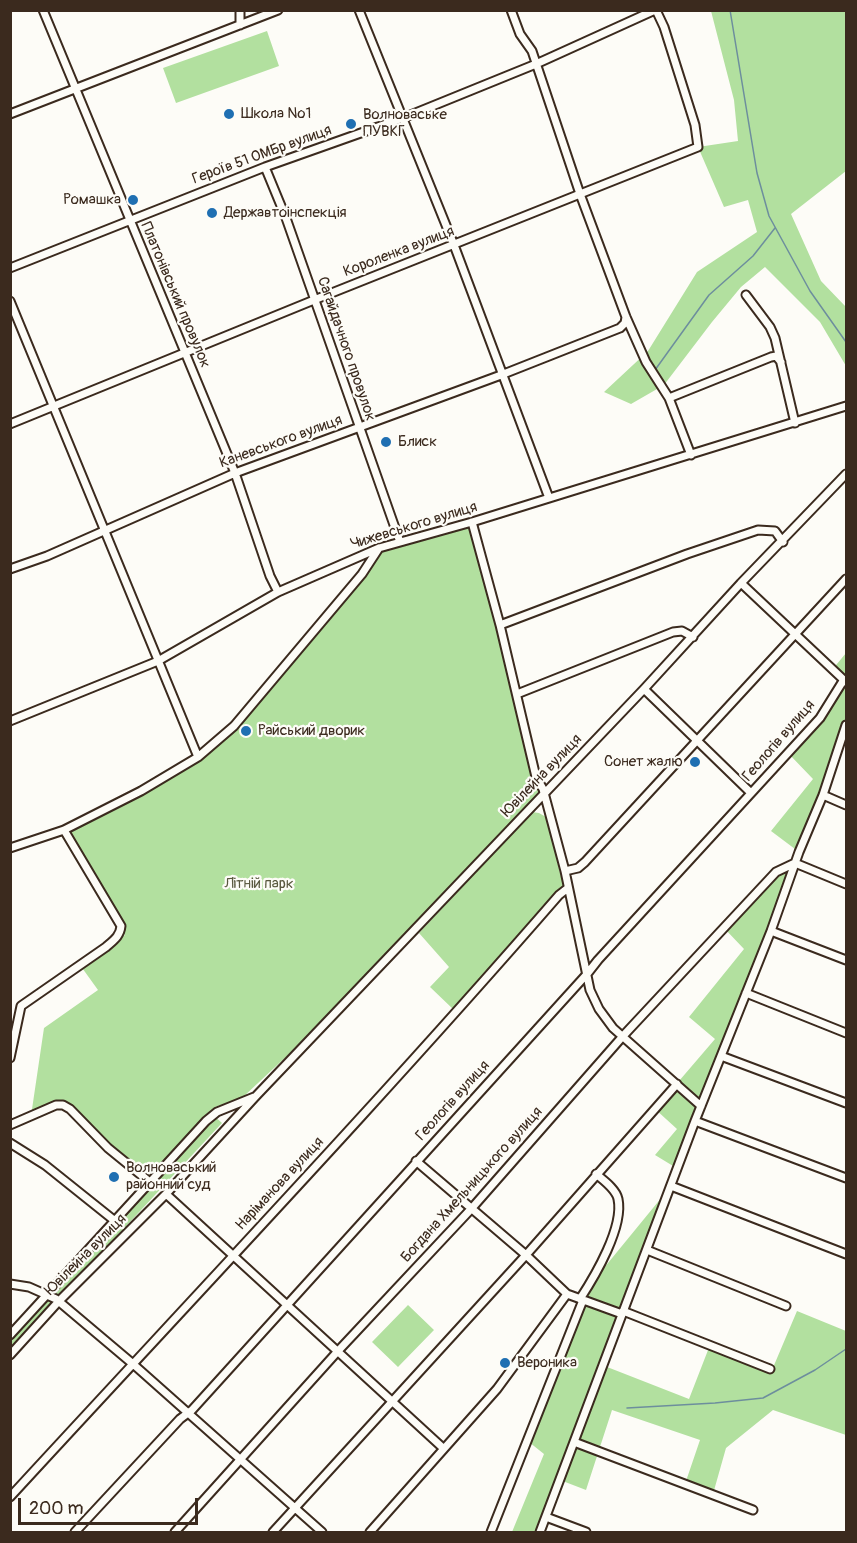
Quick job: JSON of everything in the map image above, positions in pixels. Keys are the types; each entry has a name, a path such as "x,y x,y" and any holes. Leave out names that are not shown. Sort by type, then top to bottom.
{"street":[{"name":"Платонівський провулок","path":"43,10 236,472 270,576 278,592"},
{"path":"240,10 240,25"},
{"path":"10,114 278,10"},
{"path":"359,10 454,245 549,498"},
{"path":"511,10 520,34 532,51 580,194 626,317 646,362 669,398 691,455"},
{"name":"Героїв 51 ОМБр вулиця","path":"10,268 265,167 403,118 536,64 655,10"},
{"name":"Короленка вулиця","path":"10,424 698,147 692,114 664,27 655,10"},
{"name":"Сагайдачного провулок","path":"265,167 286,218 400,542"},
{"path":"746,295 770,327 775,338 795,423"},
{"path":"10,301 198,757"},
{"name":"Каневського вулиця","path":"10,569 47,556 236,472 501,375 620,328 625,323 626,317"},
{"path":"669,398 771,357 776,356 781,362"},
{"name":"Чижевського вулиця","path":"10,721 158,662 278,592 379,548 472,522 846,406"},
{"name":"Ювілейна вулиця","path":"10,1355 59,1301 166,1194 256,1096 846,474"},
{"path":"472,522 500,625 536,777 544,794 565,871 591,990 599,1009 613,1028 701,1106"},
{"path":"500,625 687,554 758,530 775,531 783,542"},
{"path":"10,848 64,830 141,791 198,757 234,726 362,573 379,548"},
{"path":"565,871 578,868 585,862 846,579"},
{"path":"741,583 844,682"},
{"path":"517,694 673,632 682,631 693,636"},
{"name":"Геологів вулиця","path":"75,1533 188,1413 820,718 844,682"},
{"path":"644,689 752,792"},
{"path":"540,1533 695,1121 823,795 846,726"},
{"path":"823,795 846,805"},
{"path":"10,1058 21,1006 111,943 120,932 121,926 64,830"},
{"path":"795,863 846,884"},
{"name":"Богдана Хмельницького вулиця","path":"174,1533 338,1351 472,1208 623,1036 776,872 795,863"},
{"name":"Наріманова вулиця","path":"10,1497 231,1256 325,1158 559,895 568,888"},
{"path":"771,931 846,960"},
{"path":"746,993 846,1033"},
{"path":"721,1056 846,1103"},
{"path":"273,1533 526,1255 677,1084"},
{"name":"Ювілейна вулиця","path":"10,1335 206,1121 217,1113 256,1096"},
{"path":"10,1125 56,1105 63,1105 79,1117 108,1148 151,1183"},
{"path":"217,1113 228,1115 230,1121 227,1128"},
{"path":"695,1121 846,1178"},
{"path":"10,1143 45,1165 115,1221"},
{"path":"416,1161 526,1255 567,1294 770,1369"},
{"path":"492,1533 582,1299 599,1269 616,1226 618,1198 596,1174"},
{"path":"671,1186 846,1254"},
{"path":"166,1194 443,1449"},
{"path":"647,1250 786,1306"},
{"path":"10,1284 29,1287 59,1301 322,1533"},
{"path":"370,1533 496,1389 567,1294"},
{"path":"574,1442 753,1510"},
{"path":"546,1517 586,1533"}],"green space":[{"path":"711,11 846,11 846,171 791,214 821,281 846,307 846,366 820,322 765,267 741,287 664,385 631,404 604,392 648,351 697,272 757,232 748,200 724,207 698,147 738,141 734,100"},
{"path":"267,31 279,66 176,103 163,68"},
{"name":"Літній парк","path":"472,522 522,720 543,789 289,1054 242,1098 215,1107 150,1177 108,1148 63,1105 31,1116 44,1028 98,990 80,965 125,935 64,830 198,757 234,726 379,548"},
{"path":"846,653 846,725 799,852 771,831 813,779 788,753 820,718 842,681 832,670"},
{"path":"532,812 546,817 564,888 454,1010 430,987 449,967 419,933"},
{"path":"795,863 678,1169 655,1155 677,1129 655,1109 715,1039 689,1017 744,949 724,928 776,872"},
{"path":"213,1115 222,1123 61,1296 51,1291"},
{"path":"671,1186 602,1365 689,1399 710,1345 772,1370 797,1311 846,1331 846,1435 773,1410 726,1448 713,1494 685,1484 700,1440 612,1410 586,1490 560,1480 540,1532 512,1532 544,1454 529,1442 583,1300 599,1274"},
{"path":"45,1299 54,1304 11,1351 10,1337"},
{"path":"408,1305 434,1330 398,1367 372,1342"}],"waterway":[{"path":"730,10 757,173 769,216 810,291 846,342"},
{"path":"655,370 709,295 753,256 775,228"},
{"path":"627,1408 763,1398 815,1370 846,1349"}],"place":[{"name":"Школа №1","path":"229,114"},
{"name":"Волноваське ПУВКГ","path":"351,124"},
{"name":"Ромашка","path":"133,200"},
{"name":"Державтоінспекція","path":"212,213"},
{"name":"Блиск","path":"386,442"},
{"name":"Райський дворик","path":"246,731"},
{"name":"Сонет жалю","path":"695,762"},
{"name":"Волноваський районний суд","path":"114,1177"},
{"name":"Вероника","path":"505,1363"}]}
